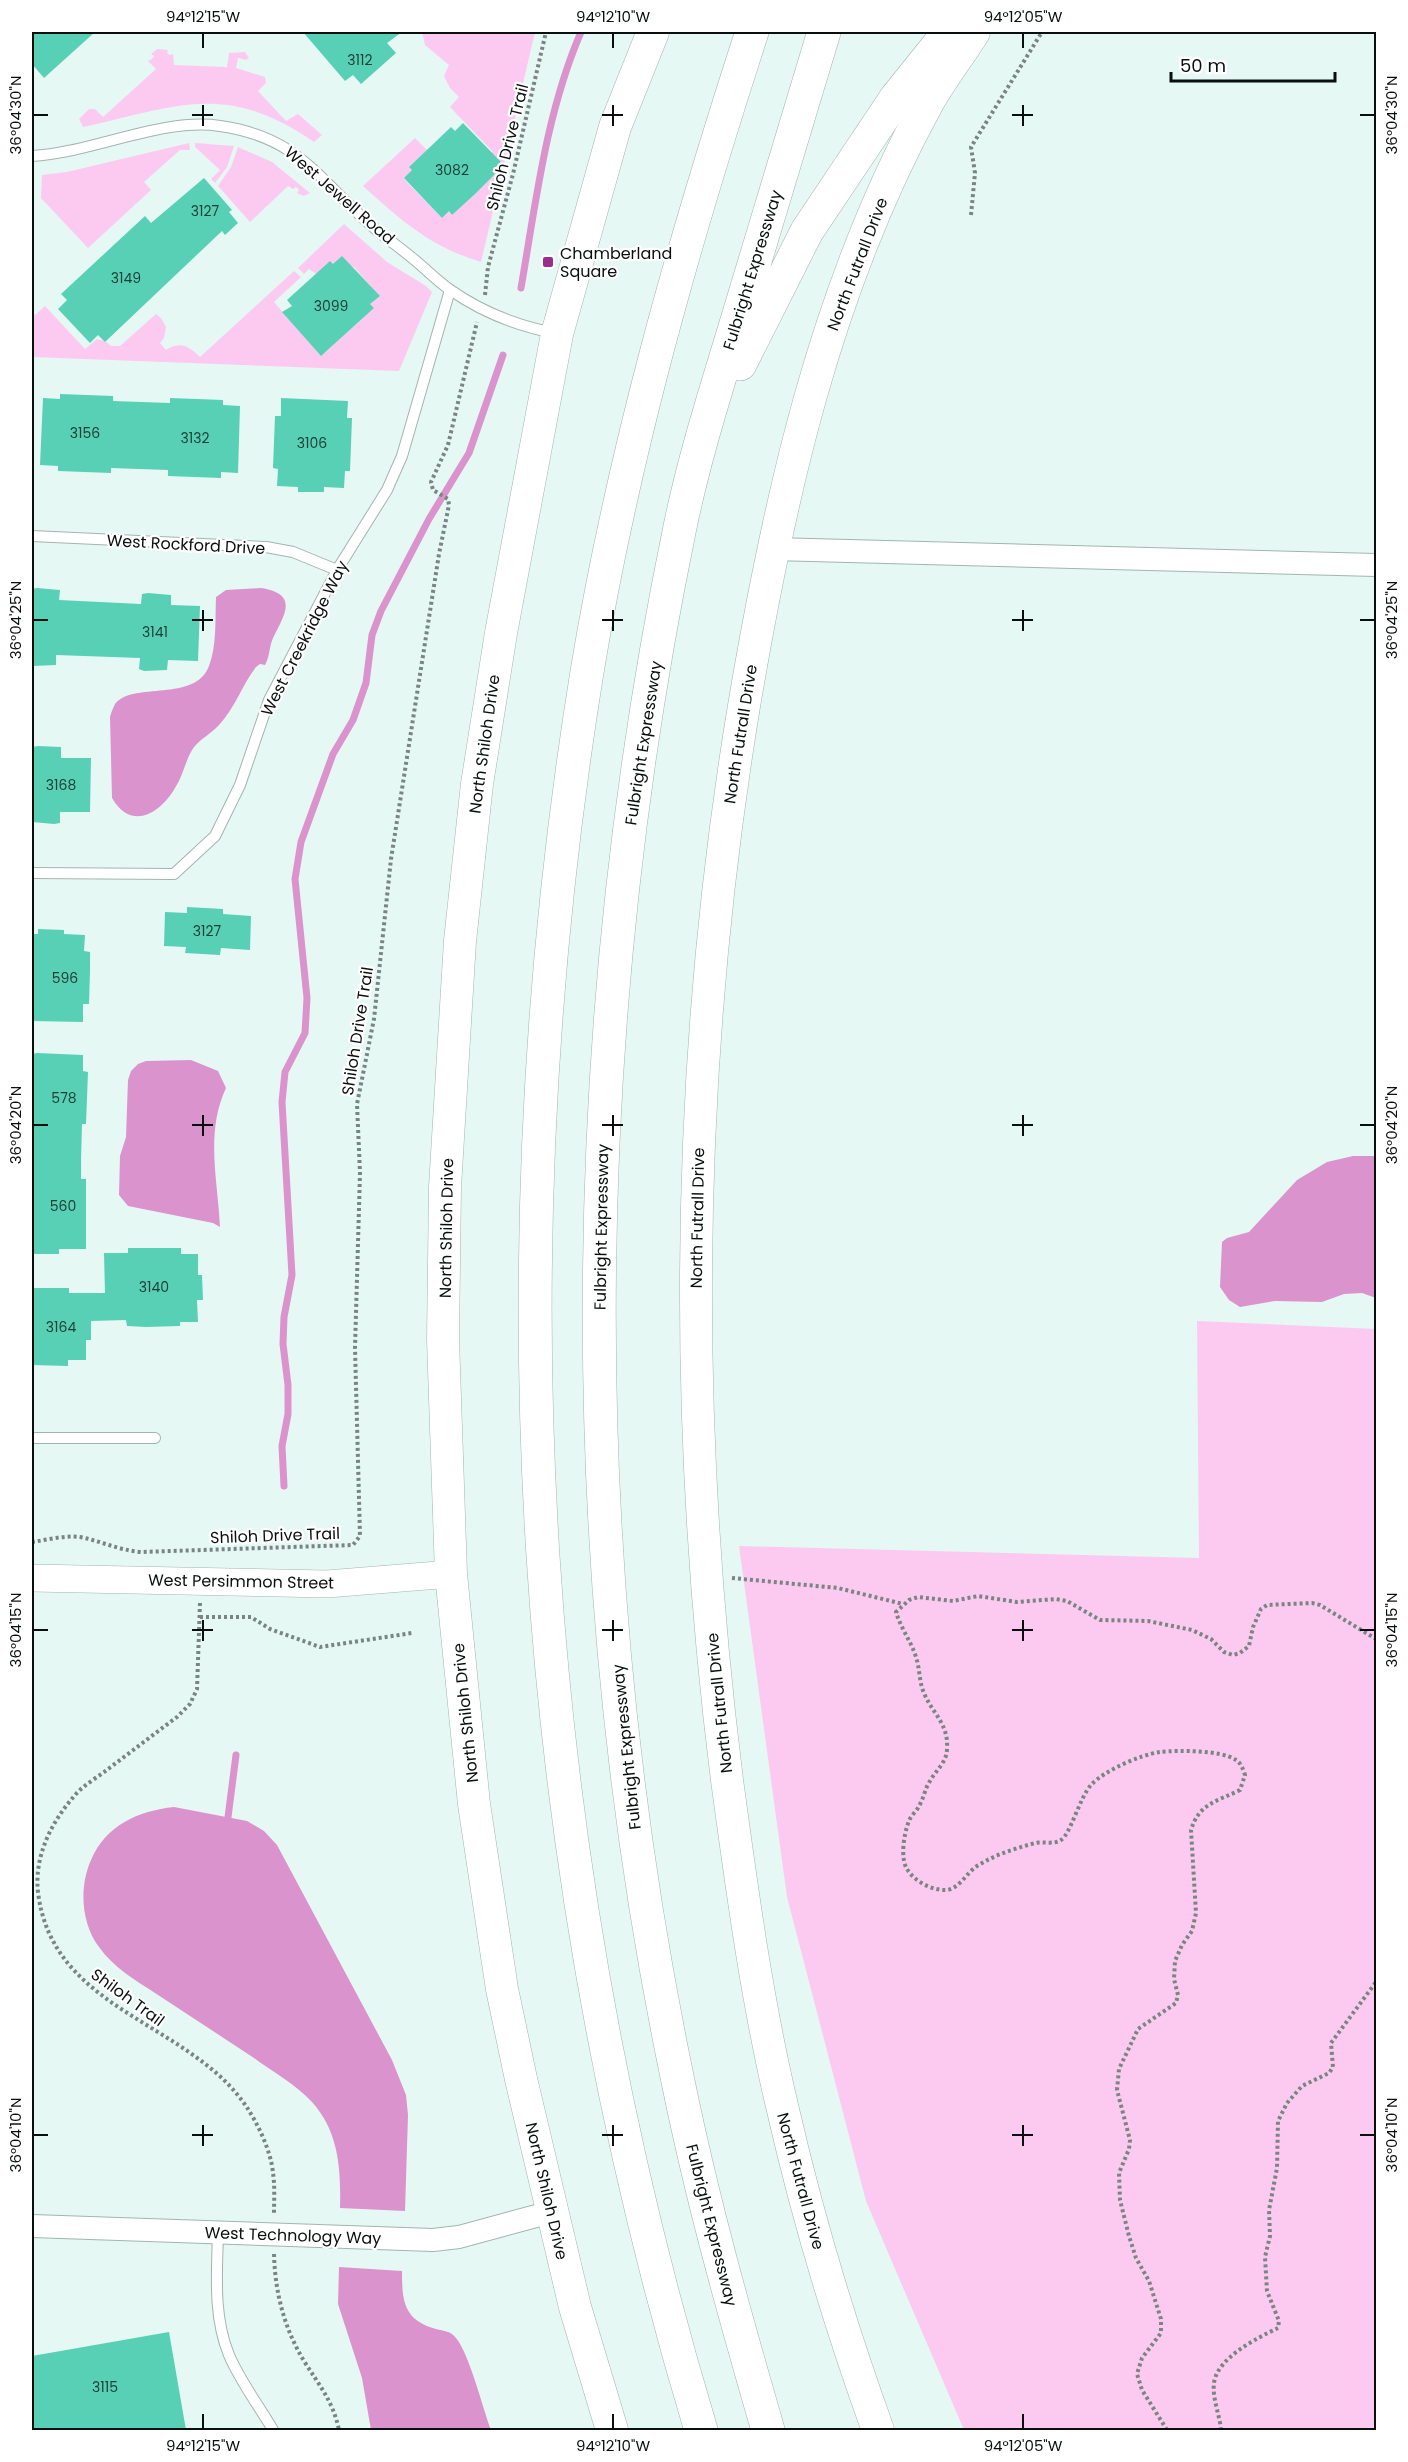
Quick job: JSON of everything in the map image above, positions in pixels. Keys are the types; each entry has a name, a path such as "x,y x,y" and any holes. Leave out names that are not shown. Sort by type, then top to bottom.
{"highway":[{"path":"701,2430 651,2252 621,2118 593,1984 573,1853 556,1713 544,1583 535,1328 536,1209 550,957 565,828 588,669 617,518 665,315 706,171 752,32"},
{"name":"Fulbright Expressway","path":"768,2430 710,2228 658,1979 637,1846 621,1708 602,1460 598,1351 600,1226 604,1091 628,845 654,670 681,524 700,443 824,32"},
{"path":"700,443 807,231 896,98 949,32"}],"main road":[{"name":"North Shiloh Drive","path":"612,2430 575,2307 551,2212 502,1989 474,1804 451,1574 444,1350 445,1211 460,941 477,784 501,633 557,334 615,127 654,32"},
{"name":"North Futrall Drive","path":"878,2430 853,2360 807,2208 782,2105 740,1880 718,1708 705,1574 698,1444 696,1227 699,1126 711,951 734,764 773,549 798,438 822,356 851,273 893,172 930,100 974,32"}],"street":[{"path":"773,549 1377,565"},
{"name":"West Persimmon Street","path":"32,1578 327,1584 451,1574"},
{"name":"West Technology Way","path":"32,2226 433,2240 459,2237 551,2212"}],"lane":[{"name":"West Jewell Road","path":"32,156 57,155 183,125 216,125 251,131 277,142 301,157 372,226 450,290 484,309 525,327 557,334"},
{"name":"West Creekridge Way","path":"32,873 174,874 215,836 240,785 269,700 337,570 387,490 402,456 450,290"},
{"name":"West Rockford Drive","path":"32,536 266,547 292,552 337,570"},
{"path":"32,1438 155,1438"},
{"path":"218,2232 216,2301 221,2329 229,2356 273,2430"}],"path":[{"name":"Shiloh Drive Trail","path":"488,267 513,174 546,32"},
{"path":"971,215 975,173 971,147 1042,32"},
{"name":"Shiloh Drive Trail","path":"32,1542 63,1537 81,1538 120,1550 141,1552 353,1545 360,1536 355,1348 360,1173 357,1104 374,1019 391,859 439,554 449,505 448,499 433,490 431,482 448,445 477,323"},
{"path":"725,1578 838,1588 903,1604"},
{"name":"Shiloh Trail","path":"200,1580 198,1689 190,1704 177,1717 78,1792 63,1810 49,1831 41,1855 38,1884 41,1912 52,1940 70,1968 99,1994 204,2064 228,2085 246,2106 261,2134 273,2171 274,2215"},
{"path":"1167,2430 1142,2390 1137,2374 1142,2358 1161,2333 1161,2319 1149,2281 1136,2258 1128,2236 1120,2200 1119,2173 1129,2150 1130,2140 1117,2090 1119,2069 1138,2029 1176,2003 1178,1995 1174,1979 1175,1961 1192,1930 1196,1913 1191,1830 1193,1822 1198,1813 1210,1802 1240,1790 1245,1774 1242,1766 1229,1756 1185,1751 1158,1752 1123,1764 1091,1785 1077,1808 1067,1836 1059,1842 1037,1843 1020,1850 997,1854 973,1868 955,1888 946,1890 928,1887 908,1872 903,1859 904,1844 909,1820 919,1807 930,1781 941,1767 948,1749 943,1723 922,1690 916,1655 901,1628 896,1612 903,1604 918,1598 953,1601 978,1596 1017,1602 1056,1599 1067,1601 1100,1620 1148,1621 1192,1630 1211,1639 1224,1652 1233,1655 1249,1646 1253,1627 1261,1610 1267,1605 1312,1603 1320,1605 1377,1639"},
{"path":"200,1617 251,1617 270,1629 320,1647 412,1633"},
{"path":"1221,2430 1214,2391 1217,2374 1229,2358 1278,2328 1279,2321 1267,2291 1265,2257 1270,2236 1269,2210 1277,2168 1278,2121 1287,2103 1302,2086 1329,2073 1333,2067 1331,2043 1377,1982"},
{"path":"274,2257 274,2275 281,2311 304,2360 335,2410 339,2430"}],"shaded area":[{"path":"422,32 535,32 481,262 446,248 417,231 363,186 415,138 427,150 409,167 412,170 404,179 442,218 449,211 452,215 495,174 492,171 492,151 450,107 459,97 450,88 444,76 449,65 425,45"},
{"path":"157,49 168,50 167,53 173,54 174,65 227,67 229,53 245,52 249,58 246,60 238,58 236,68 265,77 266,83 258,91 286,121 298,114 322,135 314,142 283,123 254,111 227,105 201,104 175,106 83,127 79,119 89,109 95,109 103,117 156,69 148,61 152,59 154,56 151,54"},
{"path":"189,143 190,150 180,150 144,182 151,190 88,248 41,198 42,175 67,172"},
{"path":"195,143 234,146 227,167 215,183 211,179 220,170 195,147"},
{"path":"238,147 272,162 310,193 304,196 297,193 299,190 296,187 293,189 288,186 250,222 218,186 231,167"},
{"path":"344,224 387,262 432,292 399,371 32,357 32,312 35,315 45,306 85,349 97,339 111,346 120,346 156,314 166,327 164,338 160,343 166,350 180,345 192,350 200,357 294,271 301,277 274,302 321,356 374,308 370,304 379,296 354,267 333,264 316,274 309,269 304,274 298,268"},
{"path":"261,588 281,595 286,606 265,665 260,664 256,667 225,718 195,746 178,783 162,805 145,815 128,814 112,798 110,717 115,704 124,697 178,688 202,677 209,666 213,649 216,597 226,590"},
{"path":"191,1060 218,1071 226,1088 216,1122 214,1140 220,1227 213,1223 128,1206 119,1195 120,1156 126,1137 128,1080 131,1071 138,1064 146,1061"},
{"path":"1353,1156 1376,1156 1376,1298 1362,1293 1344,1294 1322,1302 1275,1301 1240,1307 1229,1300 1220,1287 1222,1242 1227,1238 1249,1232 1297,1180 1327,1162"},
{"path":"1197,1321 1376,1329 1376,2430 964,2430 866,2201 787,1897 739,1546 1199,1558"},
{"path":"174,1807 247,1821 264,1831 277,1845 392,2060 406,2095 408,2115 405,2211 340,2208 339,2165 333,2138 312,2102 284,2078 125,1973 111,1961 93,1937 85,1916 84,1893 87,1871 97,1848 114,1829 136,1816"},
{"path":"339,2267 402,2271 404,2300 411,2314 425,2325 452,2334 461,2345 491,2430 371,2430 362,2378 338,2304"}],"building":[{"path":"32,32 95,32 44,78 32,64"},
{"path":"303,32 402,32 387,43 396,53 361,84 353,75 345,81"},
{"path":"463,123 501,162 492,171 495,174 475,194 452,215 449,211 442,218 404,178 412,170 409,167 451,127 455,131"},
{"path":"204,178 232,210 229,212 238,223 225,235 222,231 105,342 98,335 90,343 58,309 67,300 61,294 145,216 151,223"},
{"path":"342,256 380,296 370,304 374,308 321,356 282,312 292,306 287,300 330,261 333,264"},
{"path":"60,394 113,396 113,401 170,403 170,398 223,400 223,405 240,406 238,473 221,472 221,478 168,476 168,470 111,468 111,473 58,471 58,466 40,465 43,398 60,399"},
{"path":"281,398 348,401 347,418 352,418 350,471 345,471 344,488 324,487 324,492 298,492 298,487 277,486 278,469 273,468 275,416 281,416"},
{"path":"32,589 60,590 59,600 141,604 142,594 148,593 171,595 171,605 200,606 198,661 168,660 167,670 144,671 139,669 140,658 56,655 56,665 33,666"},
{"path":"32,747 61,747 61,758 91,758 90,812 60,812 60,823 32,822"},
{"path":"187,907 223,909 223,914 251,916 250,950 221,948 220,955 185,953 186,947 164,946 165,912 187,913"},
{"path":"38,929 64,930 64,934 85,935 84,951 90,952 90,971 89,1004 83,1004 83,1022 32,1021 32,934 38,934"},
{"path":"32,1054 83,1055 83,1071 88,1072 86,1124 82,1124 81,1161 81,1179 86,1179 86,1249 59,1249 59,1254 34,1254 34,1248 32,1248"},
{"path":"128,1248 181,1248 181,1254 198,1254 198,1275 202,1275 203,1300 197,1300 198,1322 180,1322 180,1326 146,1327 127,1326 126,1320 91,1321 91,1340 86,1340 86,1360 68,1360 68,1366 32,1365 32,1288 69,1288 69,1293 105,1293 104,1253 128,1253"},
{"path":"169,2332 186,2430 34,2430 32,2356"}],"waterway":[{"path":"521,288 537,191 551,126 559,94 581,32"},
{"path":"284,1486 282,1446 288,1414 288,1385 283,1344 284,1317 292,1275 282,1102 285,1072 305,1033 307,998 295,879 301,842 333,754 353,720 366,683 372,635 381,611 429,519 469,453 503,355"},
{"path":"227,1825 236,1755"}],"place":[{"name":"Chamberland Square","path":"548,262"}]}
